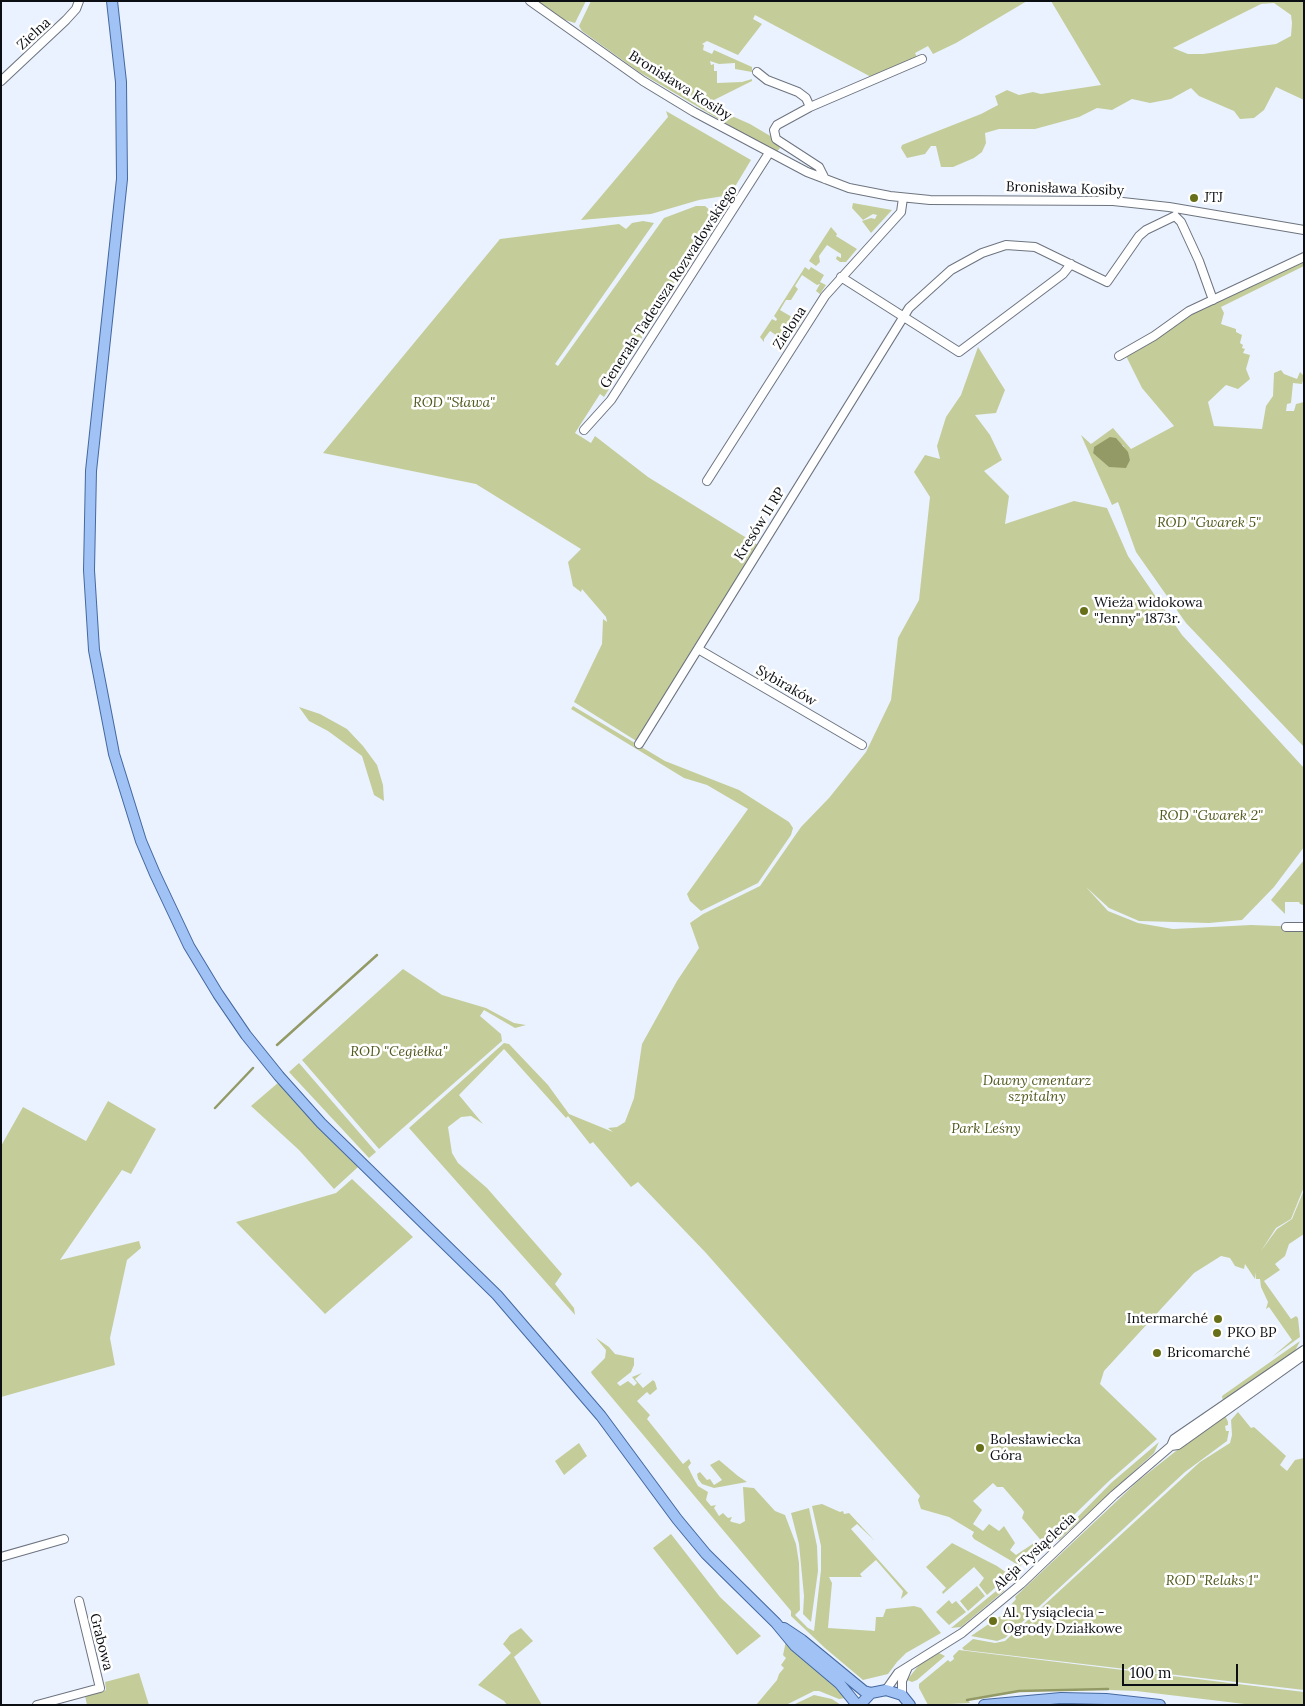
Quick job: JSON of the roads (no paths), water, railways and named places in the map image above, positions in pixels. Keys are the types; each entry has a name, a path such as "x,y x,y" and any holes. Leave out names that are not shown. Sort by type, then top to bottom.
{"main road":[{"path":"112,1 122,82 122,179 91,471 88,570 94,650 114,754 141,841 189,946 246,1035 279,1076 321,1123 497,1295 525,1326 601,1416 691,1537 743,1593 776,1623 802,1640 864,1691 871,1693 886,1690 902,1695 910,1705"},
{"path":"776,1623 794,1646 840,1684 858,1705 871,1693"},
{"path":"984,1705 1061,1698 1106,1699 1160,1705"}],"street":[{"name":"Zielna","path":"1,81 66,20 76,9 79,1"},
{"name":"Bronisława Kosiby","path":"530,1 643,81 769,153 807,172 849,188 903,198 1095,200 1304,230"},
{"name":"Bronisława Kosiby","path":"825,179 819,167 781,144 775,136 774,130 777,126 810,107 922,59"},
{"path":"757,72 767,80 798,92 806,98 810,107"},
{"name":"Generała Tadeusza Rozwadowskiego","path":"584,430 611,400 769,153"},
{"name":"Zielona","path":"707,481 825,296 902,212 903,198"},
{"path":"1175,212 1196,253 1213,300"},
{"name":"Kresów II RP","path":"639,744 909,308 951,270 995,248 1006,245 1030,246 1107,282 1139,236 1175,212"},
{"path":"1118,356 1154,336 1189,311 1304,257"},
{"path":"841,277 959,352 1063,274 1071,264"},
{"name":"Sybiraków","path":"698,649 862,745"},
{"path":"1286,927 1304,928"},
{"name":"Aleja Tysiąclecia","path":"886,1690 898,1673 950,1641 990,1610 1114,1495 1171,1446 1174,1440 1304,1350"},
{"name":"Aleja Tysiąclecia","path":"1171,1446 1178,1445 1304,1355"},
{"path":"1,1557 64,1539"},
{"name":"Grabowa","path":"37,1705 100,1688 79,1601"},
{"path":"902,1695 902,1681 908,1666"}],"waterway":[{"path":"277,1045 377,955"},
{"path":"215,1108 253,1068"},
{"path":"967,1700 1019,1691 1108,1689"}],"place":[{"name":"JTJ","path":"1194,198"},
{"name":"Wieża widokowa \"Jenny\" 1873r.","path":"1084,611"},
{"name":"Intermarché","path":"1218,1319"},
{"name":"PKO BP","path":"1217,1333"},
{"name":"Bricomarché","path":"1157,1353"},
{"name":"Bolesławiecka Góra","path":"980,1448"},
{"name":"Al. Tysiąclecia - Ogrody Działkowe","path":"993,1621"}],"park label":[{"name":"ROD \"Sława\"","path":"454,403"},
{"name":"ROD \"Gwarek 5\"","path":"1209,523"},
{"name":"ROD \"Gwarek 2\"","path":"1211,816"},
{"name":"ROD \"Cegiełka\"","path":"399,1052"},
{"name":"Dawny cmentarz szpitalny","path":"1037,1090"},
{"name":"Park Leśny","path":"986,1129"},
{"name":"ROD \"Relaks 1\"","path":"1212,1581"}]}
